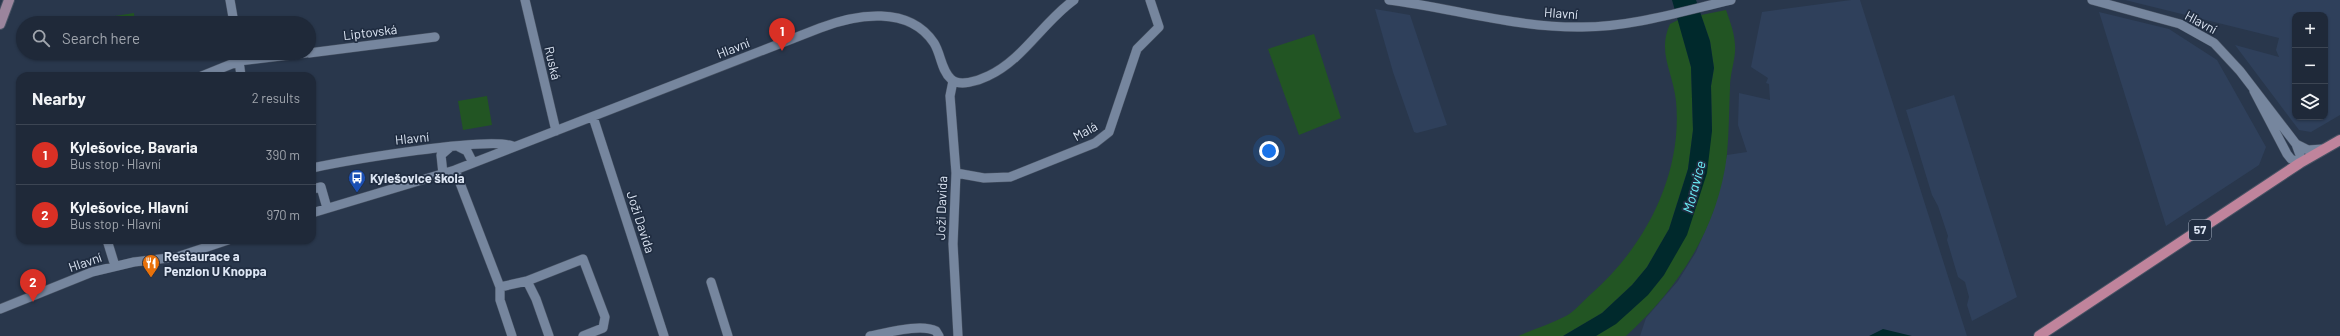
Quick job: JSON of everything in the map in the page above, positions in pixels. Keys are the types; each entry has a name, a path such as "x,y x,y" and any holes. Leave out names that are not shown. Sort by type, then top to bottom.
{"main road":[{"path":"0,24 9,0"},
{"name":"57","path":"2039,336 2300,163 2340,140"}],"street":[{"path":"230,0 233,16"},
{"name":"Ruská","path":"524,0 556,131"},
{"path":"953,81 974,81 999,70 1074,0"},
{"name":"Malá","path":"956,173 984,178 1019,175 1095,143 1109,132 1137,49 1159,27 1150,0"},
{"name":"Hlavní","path":"1389,0 1554,26 1603,26 1654,17 1731,0"},
{"name":"Hlavní","path":"2092,0 2168,20 2205,37 2232,61 2296,144 2300,156 2300,163"},
{"name":"Hlavní","path":"316,212 455,170 842,20 865,16 892,17 921,29 935,45 948,75 953,81"},
{"name":"Liptovská","path":"316,52 435,37"},
{"path":"210,72 232,60"},
{"path":"238,60 240,72"},
{"name":"Joži Davida","path":"953,81 950,96 956,173 953,244 958,336"},
{"name":"Hlavní","path":"2254,91 2286,154"},
{"name":"Joži Davida","path":"593,117 664,336"},
{"name":"Hlavní","path":"316,167 368,156 504,143 514,147"},
{"path":"2296,144 2308,150 2323,150"},
{"path":"459,147 467,151 473,163"},
{"path":"443,174 441,155 449,148"},
{"path":"2286,154 2291,160 2300,163"},
{"path":"2284,174 2287,164 2286,154"},
{"path":"455,170 500,287 500,300 512,336"},
{"path":"316,188 321,187 327,208"},
{"path":"108,244 115,266"},
{"name":"Hlavní","path":"0,309 92,272 115,266 177,257 216,244"},
{"path":"500,287 527,281 582,259 605,317 603,328 583,336"},
{"path":"527,281 536,299 548,336"},
{"path":"711,282 728,336"},
{"path":"870,336 901,330 926,329 936,331 939,336"}],"shaded area":[{"path":"1860,0 1967,336 1640,336 1646,318 1678,281 1696,252 1713,212 1727,155 1747,152 1738,125 1739,93 1770,100 1769,84 1766,83 1768,78 1751,67 1762,12"},
{"path":"2125,0 2340,0 2340,115 2311,132 2299,130 2235,45 2279,57 2276,50 2279,38"},
{"path":"1375,9 1410,15 1447,125 1417,133 1414,132 1393,72"},
{"path":"2099,12 2169,29 2217,60 2266,147 2259,165 2166,226"},
{"path":"1954,95 2017,297 1972,321 1967,305 1969,297 1965,282 1958,277 1947,240 1948,236 1938,206 1932,195 1906,110"}],"green space":[{"path":"1726,10 1734,36 1735,46 1730,83 1727,154 1723,181 1706,231 1679,276 1663,297 1626,336 1596,336 1633,309 1664,275 1712,131 1711,86 1714,68 1710,41 1701,15"},
{"path":"134,13 134,16 115,16"},
{"path":"1678,20 1691,67 1693,130 1688,169 1669,229 1647,267 1632,285 1602,313 1563,336 1518,336 1560,319 1576,309 1610,275 1628,254 1643,232 1656,207 1666,182 1673,155 1677,128 1676,101 1665,53 1665,44 1666,34 1670,24"},
{"path":"1314,34 1341,118 1299,135 1268,49"},
{"path":"487,96 492,125 463,130 458,101"}],"water":[{"name":"Moravice","path":"1672,0 1696,0 1710,41 1714,68 1711,86 1712,131 1707,173 1687,235 1664,275 1648,295 1616,324 1596,336 1563,336 1602,313 1632,285 1647,267 1669,229 1688,169 1693,130 1691,67"},
{"path":"1883,329 1912,336 1869,336"}],"place":[{"name":"Kylešovice, Bavaria","path":"782,51"},
{"name":"Kylešovice škola","path":"357,193"},
{"name":"Restaurace a Penzion U Knoppa","path":"151,278"},
{"name":"Kylešovice, Hlavní","path":"33,302"}]}
